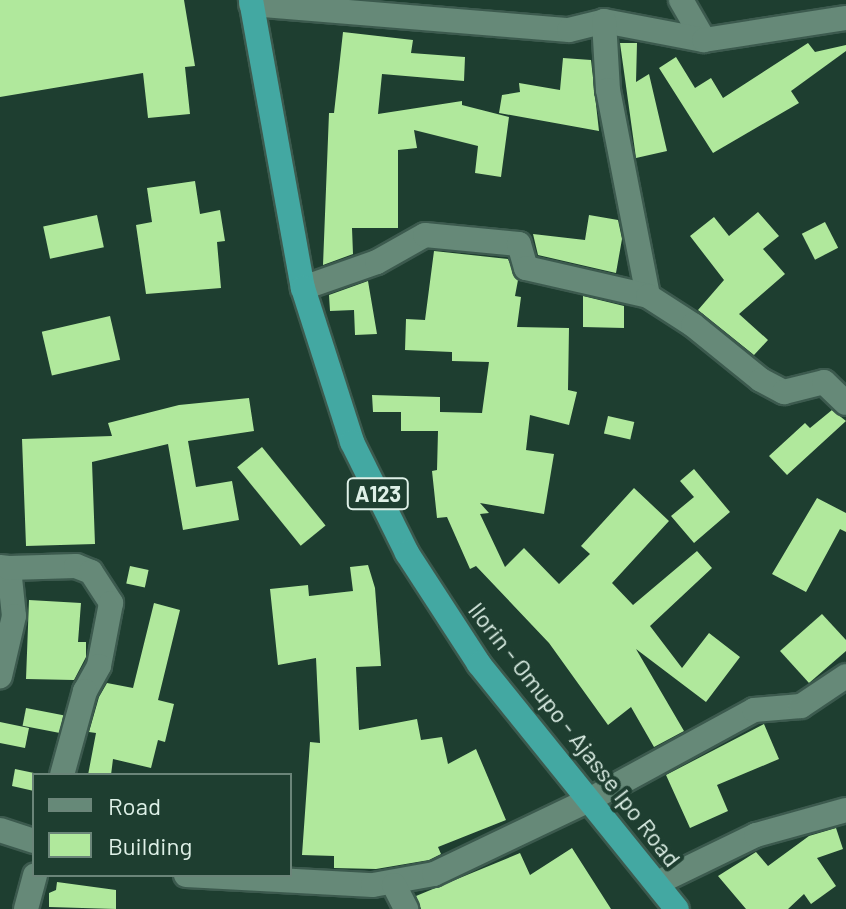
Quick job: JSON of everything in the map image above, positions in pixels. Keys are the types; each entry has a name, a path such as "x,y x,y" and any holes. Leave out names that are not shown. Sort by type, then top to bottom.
{"highway":[{"name":"Ilorin - Omupo - Ajasse Ipo Road","path":"251,2 303,288 352,442 407,553 479,664 677,909"}],"street":[{"path":"681,0 704,40"},
{"path":"251,2 569,30 604,21 704,40 846,18"},
{"path":"604,21 608,90 648,296"},
{"path":"303,288 377,262 425,235 519,244 526,268 648,296 693,325 761,380 784,392 824,382 846,403"},
{"path":"0,676 14,616 4,567 76,566 91,572 111,603 99,666 85,691 63,773"},
{"path":"228,877 394,885 434,874 589,800 754,710 801,706 846,676"},
{"path":"657,883 756,835 846,810"},
{"path":"0,830 32,840"},
{"path":"26,909 34,877"},
{"path":"394,885 406,909"}],"building":[{"path":"0,0 184,0 195,66 185,67 190,114 148,118 143,73 0,97"},
{"path":"343,32 413,40 411,53 465,57 464,81 382,74 378,114 462,101 462,105 509,117 501,177 475,173 478,146 414,130 417,148 398,150 398,228 352,228 353,254 323,265 329,113 334,113"},
{"path":"620,43 637,43 636,82 649,74 667,151 636,158"},
{"path":"808,43 815,52 846,45 846,51 791,91 799,103 713,153 659,68 676,57 695,88 711,78 723,98"},
{"path":"563,58 591,60 599,131 499,113 502,95 520,92 519,83 560,90"},
{"path":"195,181 200,214 220,210 225,241 217,242 221,288 146,294 136,225 152,222 147,188"},
{"path":"758,212 779,236 763,249 785,274 739,314 768,340 754,355 698,310 724,280 690,236 714,217 729,236"},
{"path":"97,215 104,247 50,259 43,226"},
{"path":"589,215 618,220 622,239 616,273 538,255 533,234 585,240"},
{"path":"825,222 838,248 815,260 802,234"},
{"path":"434,251 508,259 518,280 515,296 521,297 517,327 569,328 568,390 577,392 569,425 530,415 526,450 554,454 544,514 480,503 489,513 480,514 505,567 524,548 559,584 590,554 581,546 634,488 669,521 612,583 633,605 697,551 712,568 650,626 682,668 709,633 740,657 706,702 636,649 684,731 654,747 631,707 608,725 549,643 476,566 470,569 447,517 437,518 432,471 437,470 438,431 401,431 401,412 373,412 372,395 440,397 440,412 482,413 489,362 452,361 452,352 405,350 406,319 425,320"},
{"path":"368,281 377,334 355,335 354,310 330,311 329,295"},
{"path":"583,296 624,306 624,328 583,327"},
{"path":"110,316 120,360 52,376 42,332"},
{"path":"249,398 254,431 188,441 196,487 232,481 239,520 183,530 168,444 92,462 95,544 26,546 22,439 112,436 108,423 179,405"},
{"path":"832,410 846,421 787,475 769,456 805,423 810,428"},
{"path":"608,416 634,422 630,440 604,434"},
{"path":"262,447 326,525 301,546 237,467"},
{"path":"694,469 730,512 694,543 671,516 694,497 680,481"},
{"path":"817,498 846,513 846,532 840,529 806,592 772,574"},
{"path":"368,565 375,588 381,666 356,667 359,730 417,719 421,740 442,737 448,764 476,749 506,820 438,847 441,854 429,860 376,869 334,868 334,856 302,855 310,742 320,743 316,658 278,665 270,589 308,585 309,596 353,591 350,567"},
{"path":"130,566 149,570 145,588 126,584"},
{"path":"29,600 81,603 78,642 86,642 86,657 74,680 26,679"},
{"path":"154,603 180,610 158,700 174,704 165,742 158,740 151,768 113,759 111,773 88,773 96,733 89,732 99,697 107,683 133,688"},
{"path":"822,614 846,640 846,651 809,683 780,651"},
{"path":"26,708 63,715 60,733 23,726"},
{"path":"0,722 29,728 25,748 0,743"},
{"path":"764,724 779,759 717,785 728,811 690,828 666,775"},
{"path":"15,769 34,773 32,791 12,786"},
{"path":"836,828 843,849 817,858 836,886 811,904 804,894 788,909 746,909 718,876 756,852 768,866 809,836"},
{"path":"572,848 611,909 421,909 416,896 520,853 530,875"},
{"path":"57,882 116,890 116,909 49,907 49,893 56,890"}]}
